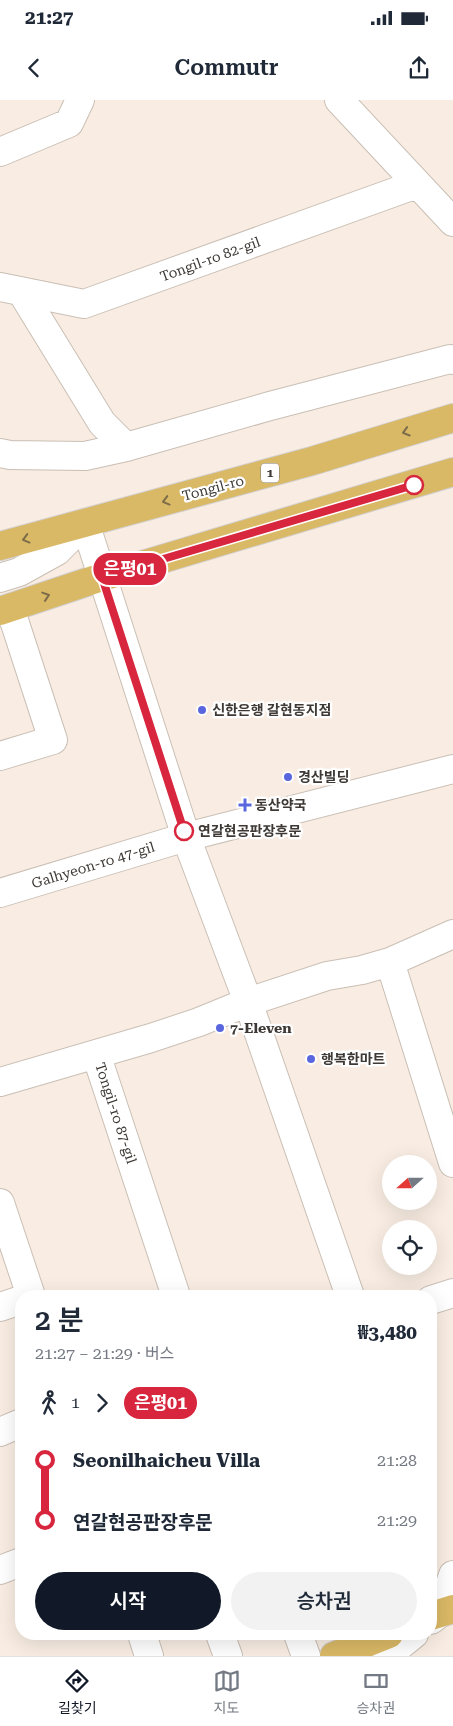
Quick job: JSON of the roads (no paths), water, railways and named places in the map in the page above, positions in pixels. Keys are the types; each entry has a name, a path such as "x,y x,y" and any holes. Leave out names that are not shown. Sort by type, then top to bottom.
{"main road":[{"name":"Tongil-ro","path":"0,546 312,461 453,418"},
{"path":"5,610 102,577 432,480 453,472"},
{"path":"334,1656 374,1640"}],"street":[{"path":"0,152 70,123 80,100"},
{"path":"339,100 453,222"},
{"name":"Tongil-ro 82-gil","path":"11,289 84,304 417,184"},
{"path":"11,289 102,423 126,447"},
{"path":"0,453 10,455 84,456 126,447 270,406 453,360"},
{"path":"0,578 19,572 57,551 85,523 186,837 248,1002 348,1290"},
{"path":"0,756 53,740 5,610"},
{"path":"186,837 453,769"},
{"name":"Galhyeon-ro 47-gil","path":"0,893 186,837"},
{"name":"Tongil-ro 87-gil","path":"174,1290 96,1054 199,1022 248,1002 327,976 362,970 390,962 453,934"},
{"path":"390,962 453,1163"},
{"path":"0,1082 96,1054"},
{"path":"0,1203 29,1290"},
{"path":"437,1298 453,1294"},
{"path":"0,1306 15,1302"},
{"path":"0,1432 15,1426"},
{"path":"0,1570 15,1564"},
{"path":"439,1615 453,1575"},
{"path":"144,1640 150,1656"},
{"path":"222,1640 228,1656"},
{"path":"300,1640 306,1656"},
{"path":"387,1656 407,1640"}],"place":[{"name":"신한은행 갈현동지점","path":"202,710"},
{"name":"경산빌딩","path":"288,777"},
{"name":"동산약국","path":"245,805"},
{"name":"연갈현공판장후문","path":"184,831"},
{"name":"7-Eleven","path":"220,1028"},
{"name":"행복한마트","path":"311,1059"}]}
